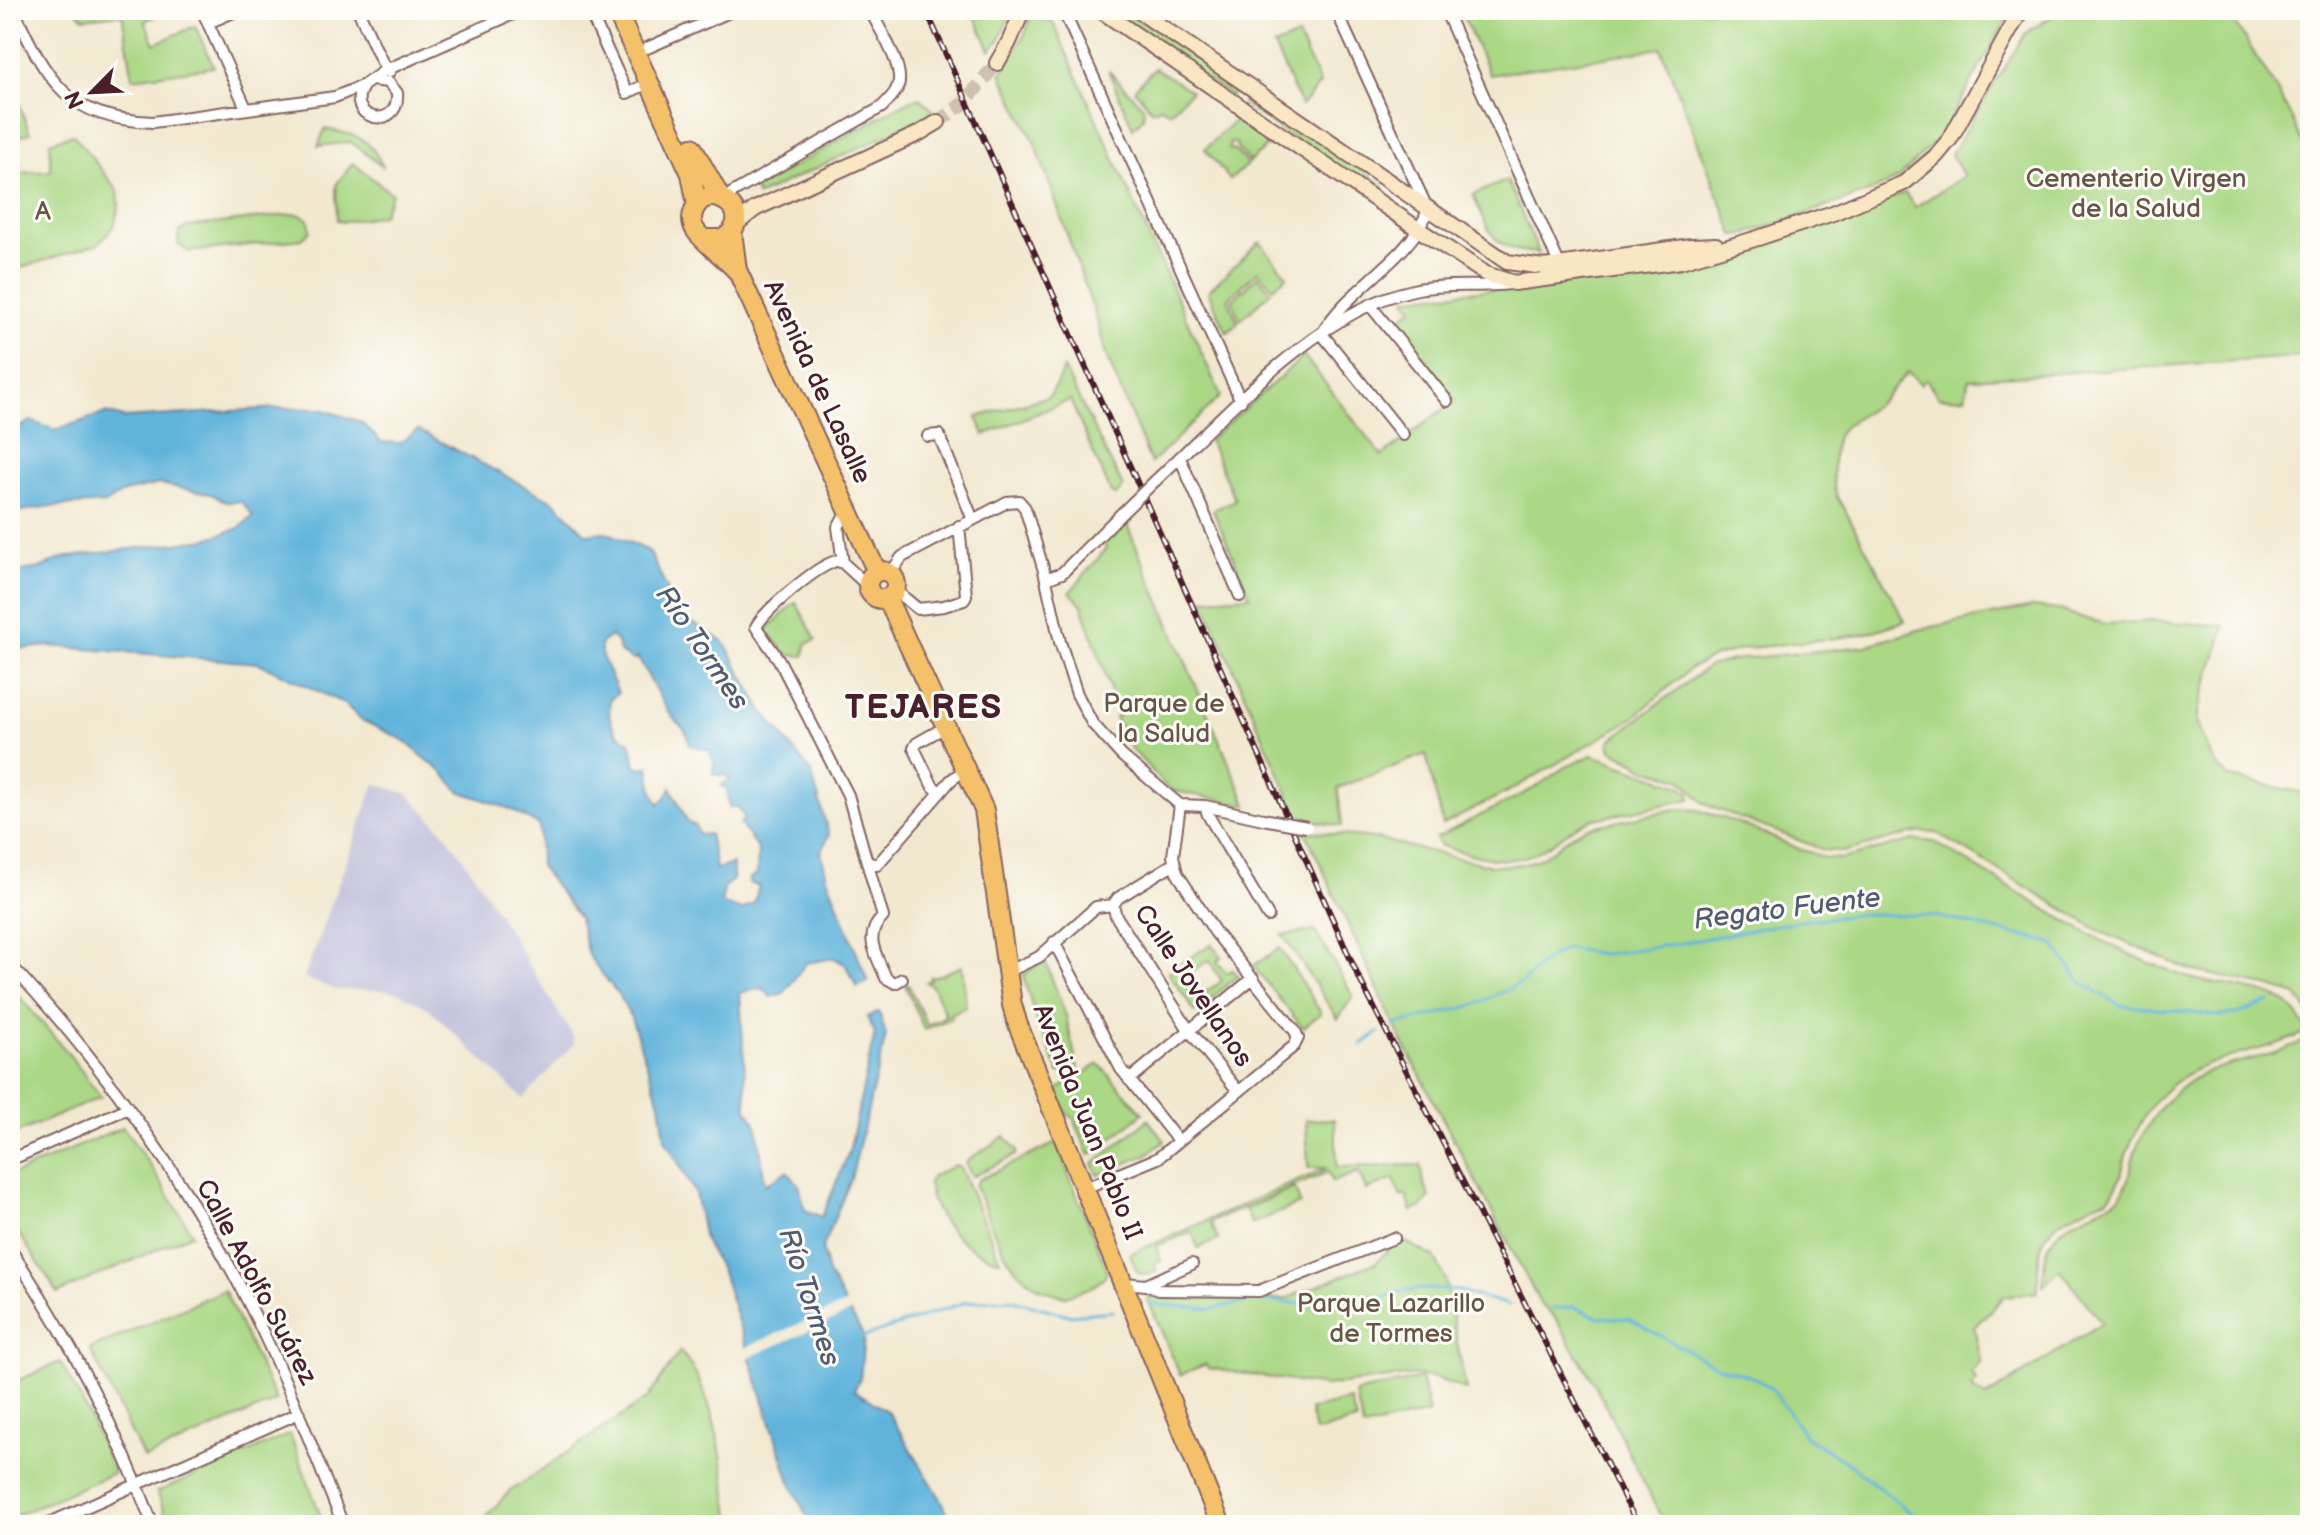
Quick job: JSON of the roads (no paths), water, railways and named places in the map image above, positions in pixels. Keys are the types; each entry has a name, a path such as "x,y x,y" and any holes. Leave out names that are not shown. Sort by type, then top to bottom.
{"highway":[{"path":"616,10 691,174 697,205 692,222 697,233 706,239 718,241 729,212 707,198 697,205"},
{"name":"Avenida de Lasalle","path":"629,10 704,172 729,212 737,270 850,516"},
{"name":"Avenida de Lasalle","path":"706,239 737,270"},
{"name":"Avenida Juan Pablo II","path":"850,516 887,587 984,810 1007,972 1018,1025 1221,1525"}],"main road":[{"path":"997,63 1023,10"},
{"path":"1100,10 1486,274 1514,283 1691,246 1736,245 1833,213 1904,183 1936,156 1950,139 2021,10"},
{"path":"1137,10 1494,256 1507,262 1563,271"},
{"path":"729,212 755,209 938,122"}],"street":[{"path":"14,10 46,73 74,100 100,114 153,122 335,97 386,70 522,10"},
{"path":"202,10 246,108"},
{"path":"208,23 238,10"},
{"path":"358,10 395,87"},
{"path":"492,10 497,21"},
{"path":"589,10 627,93 649,83"},
{"path":"647,48 734,10"},
{"path":"729,212 732,193 882,107 896,91 900,79 891,51 870,10"},
{"path":"1063,10 1241,401"},
{"path":"1322,334 1334,312 1421,231 1428,210 1336,10"},
{"path":"1445,10 1563,271"},
{"path":"335,97 360,108 369,116 388,115 396,106 398,71 404,64"},
{"path":"360,108 359,95 367,82 379,79 395,87"},
{"path":"1394,187 1410,174"},
{"path":"1475,287 1486,274 1494,256"},
{"path":"1046,579 1062,573 1281,363 1322,334 1370,305 1415,289 1514,283"},
{"path":"1370,305 1447,401"},
{"path":"1322,334 1403,435"},
{"path":"928,436 939,435 973,520"},
{"path":"1180,458 1240,596"},
{"path":"887,587 902,557 1016,499 1025,508 1060,642 1084,710 1113,748 1161,792 1180,805 1205,806 1307,827"},
{"path":"843,563 838,527 842,520 850,516"},
{"path":"902,979 895,983 886,978 872,944 872,929 883,917 848,795 779,660 756,627 765,615 831,562 843,563 887,587 914,607 922,609 964,600 959,526"},
{"path":"940,793 932,785 914,748 917,743 947,726"},
{"path":"870,863 877,865 951,780 966,769"},
{"path":"1085,1188 1147,1163 1294,1046 1298,1038 1215,932 1173,864 1180,805"},
{"path":"1205,806 1268,916"},
{"path":"1007,972 1039,957 1096,907 1113,905 1118,898 1173,864"},
{"name":"Calle Jovellanos","path":"1113,905 1116,916 1189,1030 1238,1091"},
{"path":"1054,942 1129,1080 1178,1141"},
{"name":"Calle Adolfo Suárez","path":"10,964 53,1010 128,1108 171,1169 223,1255 299,1413 343,1525"},
{"path":"1129,1080 1253,978"},
{"path":"10,1160 128,1108"},
{"path":"1124,1283 1159,1290 1259,1291 1394,1238"},
{"path":"10,1249 94,1391 153,1525"},
{"path":"1146,1285 1192,1264"},
{"path":"45,1525 299,1413"}],"water":[{"name":"Río Tormes","path":"278,408 321,409 361,422 381,442 400,443 418,430 555,502 586,534 606,532 649,551 679,614 724,642 762,710 811,772 829,835 821,852 827,877 868,982 857,987 845,964 834,958 806,963 784,993 771,997 763,988 740,993 747,1109 757,1125 765,1185 787,1171 799,1184 805,1210 822,1217 849,1152 875,1033 867,1017 879,1012 886,1035 851,1179 822,1248 828,1274 864,1337 860,1379 854,1390 888,1412 942,1501 951,1525 811,1525 789,1479 722,1272 704,1240 695,1193 665,1139 660,1103 631,1018 620,997 588,955 579,918 540,866 539,825 510,809 459,791 443,773 402,739 361,720 345,704 259,663 49,646 10,650 10,573 40,568 62,558 207,539 239,528 253,516 242,502 226,502 211,494 159,484 124,492 107,503 10,513 10,432 31,421 55,430 106,413 124,418","holes":["611,636 620,652 633,660 638,658 670,714 685,731 690,745 709,750 714,763 713,774 730,779 721,786 727,789 729,807 738,807 745,819 740,824 758,849 757,874 748,880 750,884 759,886 754,903 742,910 721,903 725,886 733,880 733,864 716,869 709,834 699,835 695,825 688,823 671,787 659,804 653,792 649,766 641,768 636,765 630,742 619,735 612,725 610,699 618,693 601,654 601,643"]}],"waterway":[{"name":"Regato Fuente","path":"1394,1025 1475,1005 1523,982 1542,963 1565,948 1604,954 1798,921 1866,914 1936,916 2052,943 2081,982 2120,1005 2220,1016 2240,1013 2270,1002"},
{"name":"Regato Fuente","path":"1362,1044 1379,1032"},
{"path":"1150,1304 1211,1309 1255,1300 1356,1305 1406,1290 1430,1289 1459,1291 1509,1305"},
{"path":"861,1338 966,1302 1010,1299 1068,1315 1113,1311"},
{"path":"1553,1309 1574,1307 1599,1317 1629,1319 1718,1367 1756,1378 1773,1390 1805,1436 1846,1462 1927,1525"}],"tunnel":[{"path":"938,122 964,103 997,63"}],"railway":[{"path":"926,10 1358,976 1638,1525"}],"district":[{"name":"TEJARES","path":"924,707"}],"park label":[{"name":"Cementerio Virgen de la Salud","path":"2136,194"},
{"name":"A","path":"43,212"},
{"name":"Parque de la Salud","path":"1164,719"},
{"name":"Parque Lazarillo de Tormes","path":"1391,1319"}]}
